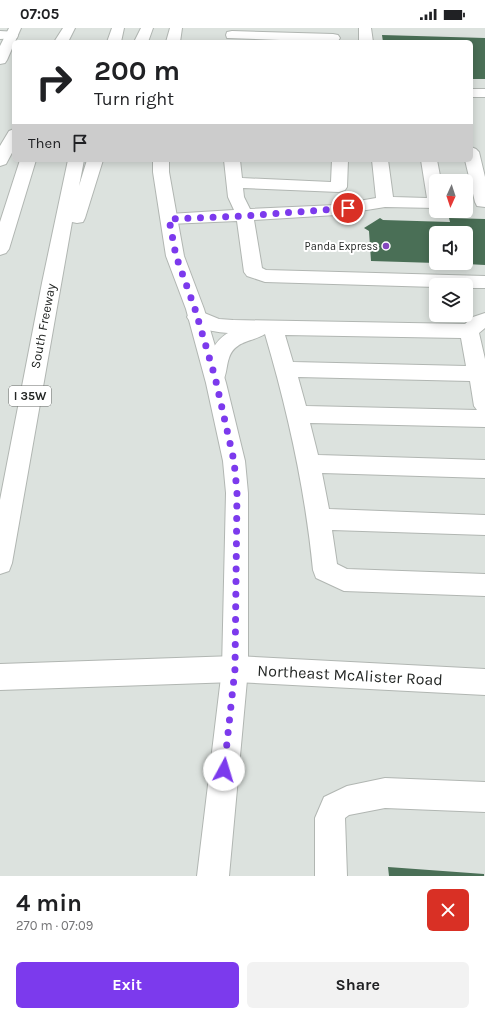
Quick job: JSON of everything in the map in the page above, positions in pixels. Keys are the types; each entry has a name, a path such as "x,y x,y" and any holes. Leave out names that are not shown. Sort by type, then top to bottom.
{"main road":[{"path":"62,40 69,28"},
{"path":"75,40 80,28"},
{"path":"115,40 118,28"},
{"path":"142,40 147,28"},
{"path":"173,40 176,28"},
{"path":"365,28 366,40"},
{"path":"0,60 9,32"},
{"path":"232,35 332,36"},
{"path":"473,93 485,93"},
{"path":"0,161 12,138"},
{"path":"473,160 484,202 473,203"},
{"path":"0,249 27,162"},
{"name":"South Freeway","path":"0,562 51,283 76,162"},
{"path":"51,283 79,211 94,162"},
{"path":"161,162 176,256 197,316 215,377 234,461 237,492 235,669 213,876"},
{"path":"232,162 236,197 245,216 253,272 265,276 485,282"},
{"path":"234,183 339,186 340,162"},
{"path":"380,162 385,202"},
{"path":"429,162 431,174"},
{"path":"169,219 336,210 385,202 429,202"},
{"path":"197,316 216,325 273,328 477,326 478,374 485,406"},
{"path":"273,328 298,414 310,464 319,519 325,570 344,580 485,585"},
{"path":"215,377 217,361 221,350 228,342 244,334 273,328"},
{"path":"285,369 478,374"},
{"path":"298,414 485,419"},
{"path":"310,464 485,469"},
{"path":"319,519 485,525"},
{"name":"Northeast McAlister Road","path":"0,677 235,669 485,682"},
{"path":"331,876 330,818 334,807 347,801 385,794 485,797"}],"building":[{"path":"382,35 485,38 485,79 473,79 473,40 383,40"},
{"path":"380,218 383,220 450,222 449,218 485,219 485,265 473,264 473,226 429,226 429,263 371,261 369,231 364,228"},
{"path":"388,867 484,874 484,876 389,876"}],"place":[{"name":"Panda Express","path":"386,246"}],"route":[{"path":"224,770 235,669 237,492 234,461 215,377 195,309 176,256 169,219 245,216 348,208"}]}
